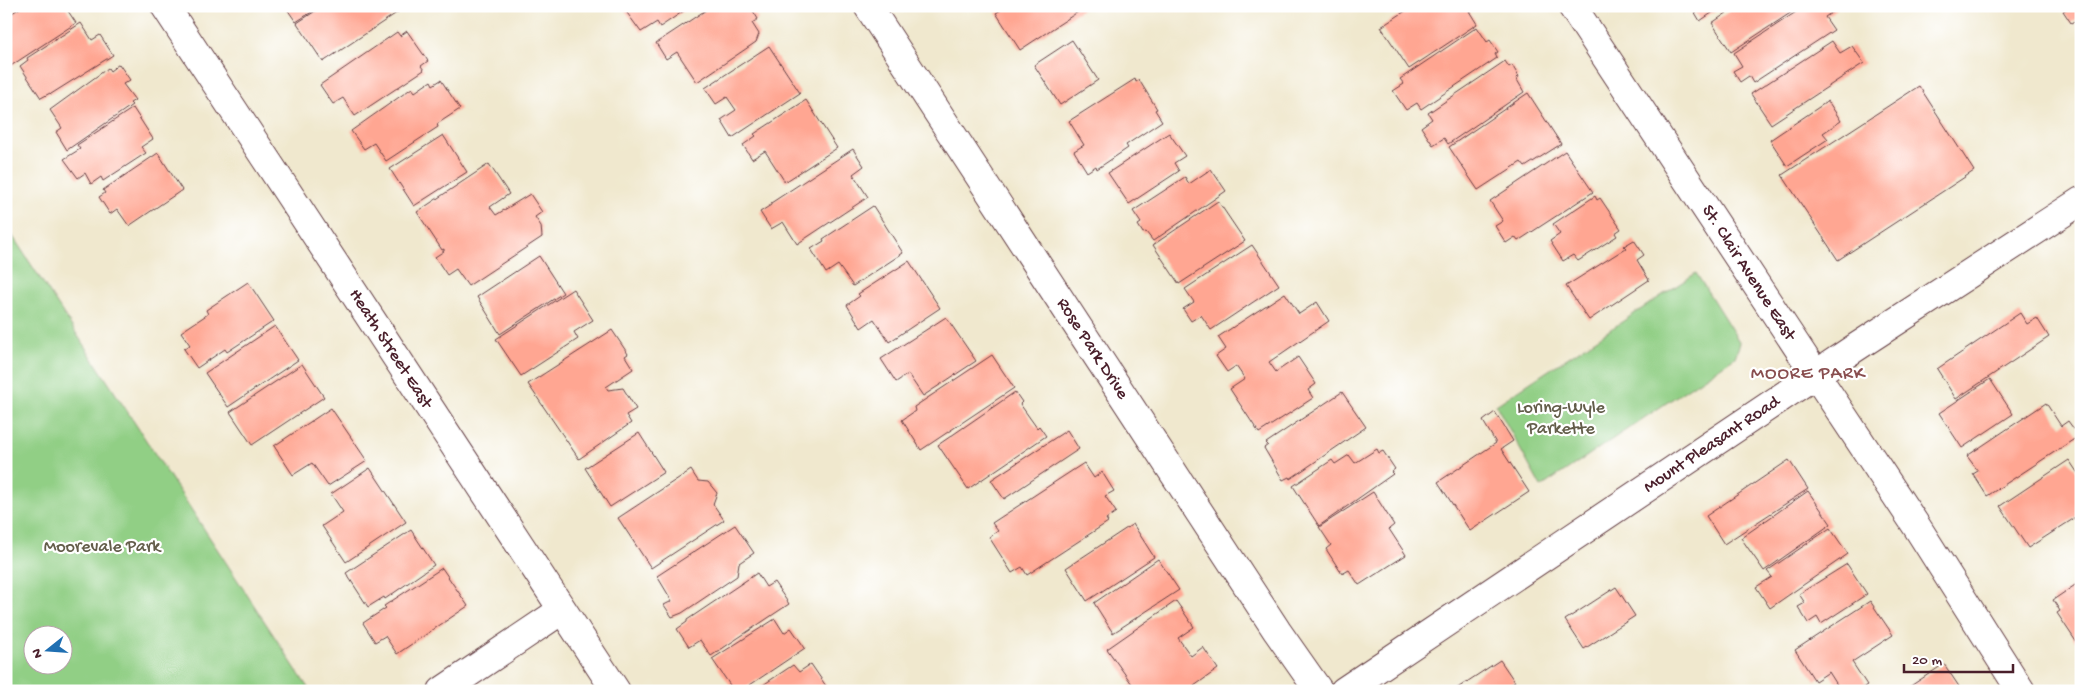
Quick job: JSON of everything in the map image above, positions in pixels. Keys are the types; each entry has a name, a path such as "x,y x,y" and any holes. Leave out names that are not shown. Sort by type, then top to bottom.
{"street":[{"name":"Heath Street East","path":"165,6 616,691"},
{"name":"Rose Park Drive","path":"868,6 1271,623 1319,691"},
{"name":"St. Clair Avenue East","path":"1572,6 1917,527 2021,691"},
{"name":"Mount Pleasant Road","path":"1344,691 1816,375 2081,201"},
{"path":"442,691 562,610"}],"green space":[{"name":"Moorevale Park","path":"6,226 310,691 6,691"},
{"name":"Loring-Wyle Parkette","path":"1696,273 1740,343 1735,357 1541,487 1496,405"}],"building":[{"path":"23,6 68,6 66,8 76,23 6,69 6,17"},
{"path":"285,6 321,6 296,22"},
{"path":"323,6 394,6 398,12 323,62 297,23"},
{"path":"622,6 691,6 660,27 657,22 641,32"},
{"path":"712,6 750,6 758,19 752,23 759,34 756,42 697,82 677,52 666,59 656,43"},
{"path":"1007,6 1087,6 1020,50 996,13"},
{"path":"1413,6 1476,6 1469,11 1477,24 1409,69 1381,27"},
{"path":"1691,6 1722,6 1700,21"},
{"path":"1737,6 1801,6 1731,52 1712,23"},
{"path":"1805,6 1835,6 1837,9 1825,17 1834,30 1753,83 1749,76 1740,82 1733,71 1742,66 1734,53"},
{"path":"2071,6 2081,6 2081,17 2071,23 2063,11"},
{"path":"81,23 92,40 100,35 113,55 51,94 41,98 20,66 28,60 27,58"},
{"path":"1477,27 1487,42 1490,40 1498,52 1495,54 1497,58 1421,109 1417,103 1406,110 1393,91 1404,84 1400,79"},
{"path":"407,31 428,61 421,66 424,70 355,116 343,98 333,104 320,85 397,32 400,36"},
{"path":"1072,40 1098,80 1060,105 1034,65"},
{"path":"1832,41 1840,53 1852,46 1864,63 1771,124 1751,94"},
{"path":"769,46 800,93 732,138 721,120 736,110 727,97 716,104 705,88"},
{"path":"1505,61 1509,67 1512,65 1519,77 1516,78 1524,92 1448,144 1444,138 1433,145 1421,127 1432,119 1428,113"},
{"path":"119,64 130,80 123,84 135,100 130,103 132,105 67,150 56,132 62,128 50,110 108,68 110,71"},
{"path":"1135,79 1136,82 1139,80 1157,109 1155,110 1162,121 1126,145 1128,148 1097,169 1096,166 1087,172 1074,151 1084,145 1069,121"},
{"path":"441,80 460,109 437,124 438,127 386,161 374,143 364,149 351,131 412,88 415,92 431,81 433,85"},
{"path":"1919,86 1974,171 1838,260 1782,175"},
{"path":"1528,93 1561,144 1525,167 1521,162 1478,190 1449,147"},
{"path":"806,100 837,148 785,182 765,151 752,159 743,145 756,136 754,134"},
{"path":"1828,101 1841,121 1823,133 1828,139 1787,166 1770,140"},
{"path":"133,108 153,139 141,147 146,153 103,181 101,177 91,184 85,173 78,178 64,159 80,149 77,145"},
{"path":"1169,133 1185,156 1174,163 1179,171 1129,204 1108,173"},
{"path":"443,135 467,172 414,206 390,169"},
{"path":"853,149 864,166 853,174 868,197 797,244 783,222 771,229 760,212"},
{"path":"1565,151 1593,192 1518,241 1515,237 1506,243 1495,226 1503,221 1490,201"},
{"path":"158,153 182,190 129,226 117,209 110,214 99,197 105,193 103,190"},
{"path":"489,164 509,194 490,207 496,215 530,194 542,212 535,217 541,226 542,237 468,286 456,269 447,275 435,257 444,249 442,250 417,212"},
{"path":"1211,169 1226,191 1153,241 1146,232 1143,233 1138,225 1141,223 1133,211 1185,177 1189,184"},
{"path":"1595,196 1597,200 1600,198 1621,229 1615,233 1617,236 1578,261 1573,255 1563,261 1550,241 1560,234 1553,224"},
{"path":"1218,201 1245,241 1179,284 1153,245"},
{"path":"873,206 903,253 853,286 838,265 826,273 811,249"},
{"path":"1634,240 1644,255 1637,260 1649,280 1589,320 1566,286 1626,248 1624,246"},
{"path":"1252,245 1279,285 1211,330 1201,315 1191,321 1183,309 1194,302 1185,289"},
{"path":"539,256 563,293 500,334 477,297"},
{"path":"909,261 940,308 889,342 874,319 861,328 847,305 860,296 858,294"},
{"path":"248,282 274,321 227,352 225,349 197,368 184,349 190,345 181,332 208,314 206,310"},
{"path":"573,289 593,320 574,332 578,339 521,376 496,339"},
{"path":"1285,293 1299,314 1317,302 1329,321 1269,362 1276,372 1298,357 1316,384 1308,390 1313,398 1259,433 1230,389 1245,379 1236,366 1227,372 1216,356 1226,349 1218,337"},
{"path":"2020,313 2027,324 2037,318 2049,337 1956,399 1937,369"},
{"path":"946,317 976,361 923,396 908,374 896,382 881,359"},
{"path":"275,326 298,360 228,407 205,373"},
{"path":"612,330 628,354 625,356 633,369 606,387 608,390 623,388 636,409 626,415 631,423 579,459 528,384"},
{"path":"992,355 1014,388 921,450 902,420 915,411 914,407"},
{"path":"302,364 324,397 252,445 230,412"},
{"path":"1990,379 2013,414 1962,448 1939,413"},
{"path":"1015,392 1022,402 1020,404 1037,428 1039,426 1046,436 968,489 938,445"},
{"path":"1342,392 1366,427 1290,479 1289,477 1283,480 1264,448 1268,445 1266,443"},
{"path":"2046,403 2061,426 2068,421 2079,436 1987,496 1973,474 1978,471 1967,456"},
{"path":"331,408 367,461 328,486 312,463 293,475 274,446"},
{"path":"1495,412 1513,441 1501,449 1529,492 1470,531 1438,482 1496,443 1483,421"},
{"path":"1067,430 1079,449 1004,499 991,480"},
{"path":"639,433 664,472 610,507 585,468"},
{"path":"1377,449 1379,453 1383,451 1395,469 1391,472 1393,474 1319,526 1293,486 1332,460 1335,464 1349,455 1355,463"},
{"path":"1789,460 1808,489 1724,544 1706,516"},
{"path":"2069,460 2081,478 2081,514 2028,548 2000,506"},
{"path":"1084,463 1094,478 1102,472 1114,491 1105,496 1116,512 1106,519 1108,522 1027,575 1022,567 1012,573 989,537 998,531 992,523"},
{"path":"370,468 406,522 346,562 322,526 343,512 331,494"},
{"path":"691,470 698,481 708,482 717,493 713,504 724,520 651,568 618,518"},
{"path":"1808,491 1831,524 1764,571 1741,538"},
{"path":"1373,492 1394,525 1389,529 1406,555 1359,585 1349,570 1342,574 1326,549 1331,545 1319,527"},
{"path":"1133,524 1154,557 1087,601 1066,568"},
{"path":"735,525 754,553 739,563 737,576 682,613 672,617 664,605 672,601 657,576"},
{"path":"1830,528 1848,554 1770,608 1756,587 1772,577 1767,571"},
{"path":"411,530 434,565 385,599 384,597 368,607 346,573"},
{"path":"1158,559 1179,590 1113,633 1094,603"},
{"path":"1847,564 1867,594 1821,624 1817,617 1808,623 1798,607 1805,603 1799,594"},
{"path":"442,568 468,606 397,654 385,636 375,642 363,623 386,608 384,606"},
{"path":"757,573 766,587 774,582 789,604 711,656 700,640 689,647 677,629 687,620"},
{"path":"2081,581 2081,649 2057,613 2060,611 2053,600"},
{"path":"1616,587 1635,616 1584,649 1565,620"},
{"path":"1176,601 1194,627 1178,638 1191,656 1203,647 1218,669 1187,691 1123,691 1132,684 1107,649"},
{"path":"1870,601 1893,635 1852,662 1867,685 1858,691 1841,691 1829,672 1815,681 1795,650"},
{"path":"775,619 784,633 791,628 805,648 741,691 734,691 712,659"},
{"path":"1500,660 1515,682 1501,691 1453,691"},
{"path":"811,664 826,686 819,691 754,691 793,665 799,672"},
{"path":"1944,664 1962,691 1903,691"}],"district":[{"name":"MOORE PARK","path":"1808,374"}]}
